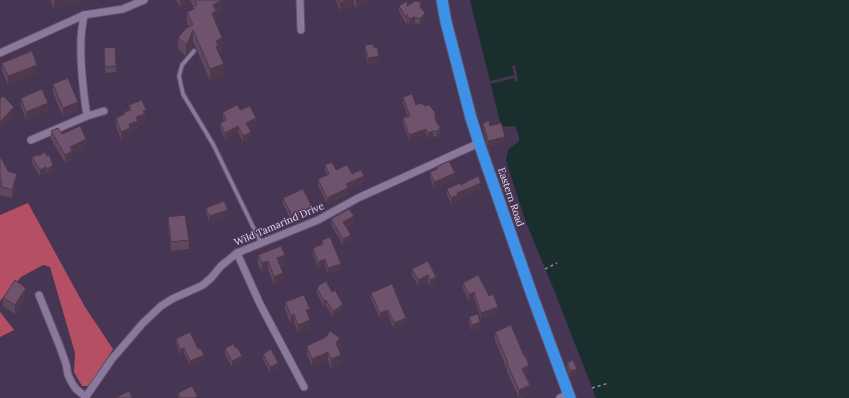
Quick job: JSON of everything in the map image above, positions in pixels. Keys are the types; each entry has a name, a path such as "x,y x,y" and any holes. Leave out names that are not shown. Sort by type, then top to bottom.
{"highway":[{"name":"Eastern Road","path":"442,0 446,22 471,118 566,397"}],"street":[{"path":"0,53 84,15 123,9 144,0"},
{"path":"300,0 301,30"},
{"path":"84,15 81,39 81,68 87,116"},
{"path":"31,140 87,116 104,111"},
{"name":"Wild Tamarind Drive","path":"85,398 112,359 153,314 172,299 203,285 211,278 220,266 237,252 318,220 358,198 479,143"},
{"path":"237,252 260,304 304,387"},
{"path":"38,295 60,347 68,375 76,389 85,398"}],"lane":[{"path":"194,51 182,65 179,76 183,94 213,144 261,243"}],"path":[{"path":"545,269 557,263"},
{"path":"592,388 609,383"}],"shaded area":[{"path":"470,0 849,0 849,398 596,398 525,220 506,161 508,150 519,141 519,136 515,126 502,126 500,122"},
{"path":"28,203 85,307 113,349 89,386 82,386 74,372 75,353 50,267 43,265 21,277 0,301 0,215"},
{"path":"0,312 14,330 0,337"}],"pier":[{"path":"515,65 518,81 515,81 514,78 491,84 490,81 514,75 512,66"}],"building":[{"path":"195,0 222,0 213,5 216,11 212,13 222,38 216,41 218,45 216,47 224,64 210,69 193,30 186,44 178,38 186,28 193,25 187,12 194,9 193,7 197,5"},
{"path":"339,0 347,0 340,3"},
{"path":"407,1 407,6 416,1 421,2 420,7 425,13 420,19 415,17 409,19 407,14 407,19 399,6"},
{"path":"373,44 374,48 377,47 379,56 368,58 365,45"},
{"path":"115,47 116,66 105,67 104,48"},
{"path":"32,51 37,65 8,76 2,63"},
{"path":"68,78 78,102 63,108 53,84"},
{"path":"42,89 48,103 26,112 21,98"},
{"path":"412,94 416,105 421,103 425,106 431,106 435,112 437,124 440,126 439,130 428,133 426,129 409,135 403,118 410,116 403,97"},
{"path":"3,96 14,107 0,122 0,99"},
{"path":"142,100 146,110 143,111 144,114 136,117 138,121 129,124 130,128 121,132 116,118 125,114 124,112 131,110 129,105"},
{"path":"237,105 240,110 250,106 256,118 246,123 251,132 243,136 238,126 225,133 220,123 226,120 223,112"},
{"path":"489,121 490,126 501,123 505,137 488,141 483,123"},
{"path":"80,126 86,139 70,147 72,151 65,155 51,131 58,128 62,134"},
{"path":"45,152 47,156 49,155 53,165 47,169 46,167 40,170 32,157 39,156"},
{"path":"0,156 8,171 17,174 12,190 0,186 2,181 0,180"},
{"path":"449,161 455,173 434,182 430,172 437,169 436,167"},
{"path":"332,162 336,170 347,165 352,174 361,170 364,176 346,184 348,188 327,198 318,179 329,174 325,165"},
{"path":"478,176 481,183 457,193 458,195 451,198 447,189 460,183 461,185"},
{"path":"303,189 313,209 293,218 283,198"},
{"path":"224,201 228,210 209,216 206,208"},
{"path":"349,209 354,216 343,222 351,235 343,239 331,219"},
{"path":"185,215 189,240 171,242 168,217"},
{"path":"330,237 341,264 328,268 325,259 318,262 313,248 323,244 322,240"},
{"path":"281,246 285,255 277,258 283,273 274,277 268,261 262,263 258,255"},
{"path":"428,261 436,277 430,280 428,275 418,280 412,269"},
{"path":"478,275 489,296 493,294 498,307 481,313 474,292 469,295 463,283"},
{"path":"15,280 26,288 15,305 3,298"},
{"path":"326,281 332,292 335,290 343,305 333,311 326,300 324,301 317,288"},
{"path":"392,284 406,318 394,323 388,310 380,313 371,293"},
{"path":"304,295 310,309 306,310 310,320 298,325 294,314 291,316 285,302"},
{"path":"478,314 480,322 472,325 469,317"},
{"path":"511,325 529,365 522,369 530,385 519,390 495,332"},
{"path":"330,331 340,338 336,343 341,355 331,359 328,352 312,359 307,346 326,337"},
{"path":"190,332 198,349 200,348 204,355 190,361 184,348 180,350 176,339"},
{"path":"234,344 235,348 237,347 242,356 232,361 225,348"},
{"path":"271,349 278,363 270,367 263,354"},
{"path":"573,360 577,369 570,371 567,363"},
{"path":"192,386 197,396 195,398 181,398 178,393"},
{"path":"129,391 132,397 131,398 117,398 117,397"}]}
